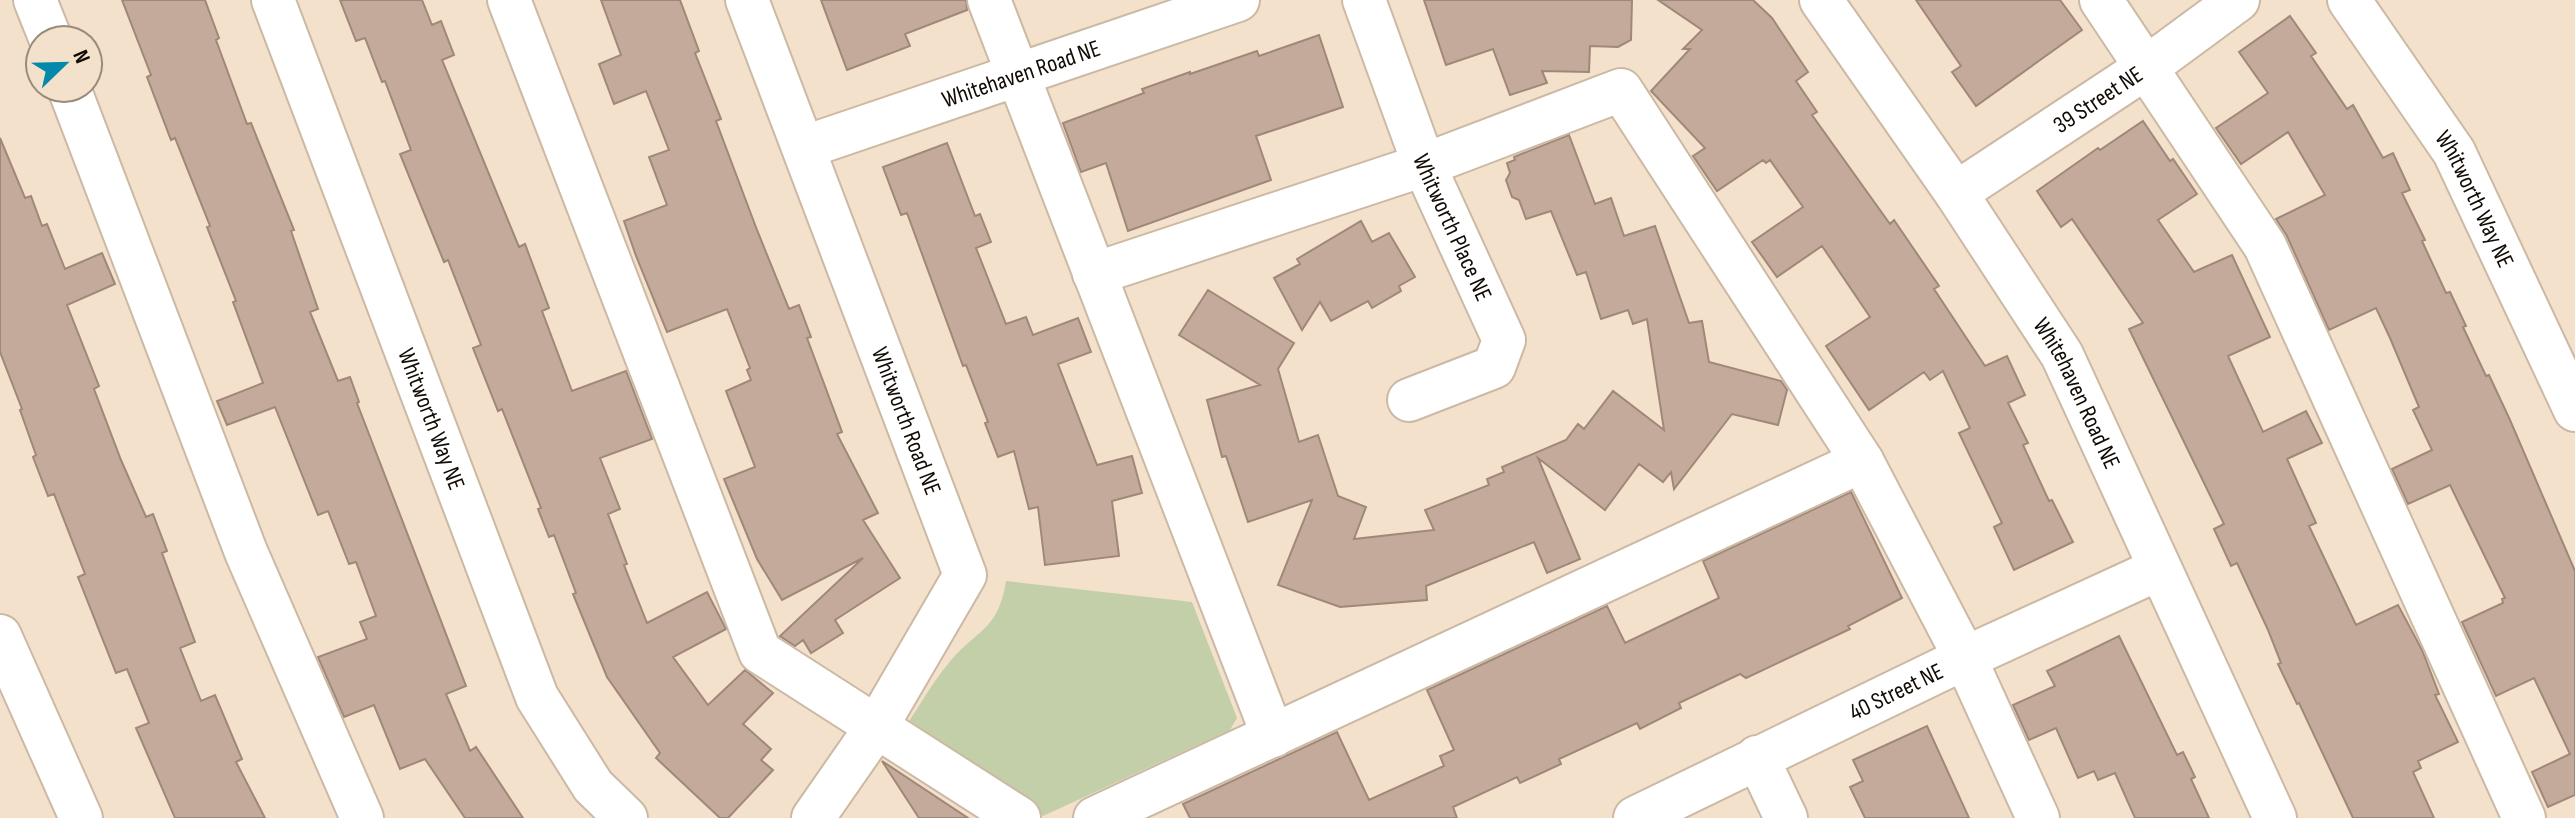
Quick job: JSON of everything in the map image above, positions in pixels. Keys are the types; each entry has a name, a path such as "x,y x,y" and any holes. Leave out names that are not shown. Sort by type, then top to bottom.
{"street":[{"path":"35,0 45,24"},
{"name":"Whitworth Way NE","path":"273,0 537,697 593,786 626,818"},
{"path":"509,0 760,652 1019,818"},
{"name":"Whitworth Road NE","path":"747,0 965,575 877,726 813,818"},
{"path":"989,0 1273,736"},
{"name":"Whitehaven Road NE","path":"805,147 1238,0"},
{"name":"Whitworth Place NE","path":"1364,0 1424,165 1504,340 1494,367 1409,400"},
{"name":"Whitehaven Road NE","path":"1821,0 1956,193 2062,355 2275,818"},
{"path":"2101,0 2265,246 2524,818"},
{"name":"39 Street NE","path":"1956,193 2147,67 2238,0"},
{"name":"Whitworth Way NE","path":"2349,0 2454,152 2575,410"},
{"path":"1094,274 1424,165 1621,90 1862,461 1965,658 2038,818"},
{"path":"75,104 246,552 362,818"},
{"path":"1095,818 1862,461"},
{"name":"40 Street NE","path":"1635,818 1965,658 2159,569"},
{"path":"0,636 81,818"},
{"path":"1757,757 1786,818"}],"green space":[{"path":"1006,581 1192,602 1237,718 1230,730 1043,816 906,726 948,664 992,620 998,611"}],"building":[{"path":"122,0 205,0 219,38 216,40 247,124 251,123 294,230 291,231 318,309 310,312 338,381 350,377 357,403 466,686 446,694 470,751 476,747 523,818 465,818 425,759 400,769 374,705 344,717 318,657 367,639 360,622 376,616 356,562 349,564 328,511 318,515 275,407 227,425 217,401 263,383 207,227 210,226 175,138 171,140 147,77 151,75"},
{"path":"340,0 422,0 432,25 441,21 454,55 442,60 519,247 525,244 549,308 542,311 572,391 626,371 652,439 600,458 620,509 608,514 647,623 707,592 726,629 673,657 708,705 745,670 773,693 743,724 771,749 761,760 773,770 728,818 720,818 656,758 660,753 607,677 573,594 576,593 554,535 549,537 538,509 541,508 502,409 498,411 473,348 481,345 448,260 444,262 400,154 411,150 385,81 382,82 365,38 356,41"},
{"path":"601,0 680,0 699,51 695,53 721,119 716,121 757,230 789,309 799,305 811,337 807,338 842,432 837,434 878,513 863,520 900,578 835,620 843,633 811,653 803,640 795,646 780,636 863,558 782,600 757,559 724,479 755,467 726,391 751,380 747,370 750,368 727,309 667,332 636,256 624,221 667,205 649,157 669,150 646,91 614,104 599,64 621,55"},
{"path":"821,0 966,0 967,10 905,34 910,46 847,70"},
{"path":"1424,0 1632,0 1631,40 1618,47 1590,46 1589,72 1542,71 1547,83 1510,95 1493,49 1446,65"},
{"path":"1658,0 1753,0 1772,18 1808,72 1796,81 1817,112 1812,115 1890,224 1894,220 1939,286 1934,289 1985,366 2007,356 2025,395 2008,403 2028,443 2023,445 2049,501 2052,500 2073,542 2014,570 1994,527 2002,523 1959,433 1970,428 1943,371 1930,380 1924,372 1869,410 1826,346 1870,317 1822,246 1777,277 1752,242 1803,207 1770,160 1766,163 1763,160 1717,191 1693,156 1705,148 1651,91 1690,49 1683,49 1702,30"},
{"path":"1916,0 2060,0 2082,30 1976,106 1952,72 1961,66"},
{"path":"2290,16 2316,53 2311,56 2347,109 2353,105 2383,158 2393,153 2410,190 2402,193 2425,240 2422,241 2446,293 2450,292 2466,326 2463,327 2510,420 2575,571 2575,795 2548,807 2532,772 2570,754 2534,678 2496,696 2462,622 2503,603 2502,599 2505,598 2450,485 2408,504 2392,469 2432,450 2413,410 2419,407 2390,338 2376,308 2329,330 2287,236 2276,219 2325,195 2288,132 2241,164 2216,128 2268,93 2239,52"},
{"path":"1319,35 1343,107 1256,136 1271,180 1128,231 1106,163 1081,172 1063,123 1190,72 1257,51 1259,56"},
{"path":"2143,121 2197,194 2158,220 2194,272 2232,255 2270,337 2228,356 2263,432 2306,411 2322,443 2287,459 2316,523 2309,526 2356,625 2398,605 2422,650 2439,694 2435,695 2458,742 2418,761 2421,768 2413,772 2434,818 2353,818 2278,664 2281,663 2268,630 2237,563 2231,566 2214,529 2224,524 2129,329 2143,323 2072,219 2061,227 2037,191"},
{"path":"1569,135 1595,204 1611,198 1624,236 1655,226 1689,323 1702,321 1709,362 1781,381 1787,390 1778,425 1732,414 1674,489 1671,472 1663,482 1639,464 1605,510 1538,458 1580,559 1547,573 1534,542 1426,586 1427,600 1340,607 1278,585 1312,500 1248,522 1226,456 1222,457 1207,400 1260,385 1179,335 1208,290 1294,343 1278,369 1299,442 1318,435 1338,496 1366,507 1354,539 1434,530 1425,510 1489,485 1487,479 1504,472 1502,467 1566,440 1578,424 1584,429 1613,391 1664,430 1647,319 1633,324 1628,310 1601,319 1586,272 1577,275 1551,211 1526,219 1519,200 1512,197 1506,180 1510,173 1507,163 1515,160 1514,157"},
{"path":"0,138 25,198 31,196 42,226 47,224 65,269 102,253 115,284 67,305 99,386 94,389 121,460 146,517 153,514 167,551 162,553 195,642 180,648 201,701 215,695 242,759 236,762 265,818 175,818 136,728 149,723 127,669 116,673 78,577 85,574 54,494 48,496 33,457 36,455 22,409 0,352"},
{"path":"947,143 975,216 980,214 991,242 976,248 1006,324 1026,317 1033,335 1078,318 1091,352 1058,364 1097,465 1132,456 1142,493 1112,501 1119,556 1045,565 1038,507 1029,509 1014,451 998,457 985,423 988,422 966,365 963,366 907,213 901,215 883,167"},
{"path":"1361,221 1372,242 1389,233 1415,277 1399,286 1401,291 1372,308 1368,301 1331,321 1320,302 1302,330 1274,278 1300,264 1297,259"},
{"path":"1851,492 1902,598 1848,626 1850,629 1746,678 1740,674 1679,703 1681,708 1640,729 1637,723 1559,759 1561,764 1520,783 1517,777 1453,807 1457,818 1190,818 1183,804 1337,732 1369,800 1444,766 1440,756 1454,750 1427,690 1607,606 1625,643 1719,598 1703,561"},
{"path":"2119,636 2177,755 2183,752 2195,777 2191,779 2209,818 2135,818 2115,773 2098,780 2094,771 2078,778 2056,728 2029,740 2013,705 2055,686 2047,671"},
{"path":"1927,726 1969,818 1865,818 1850,787 1863,781 1853,760"},
{"path":"882,761 968,818 919,818"}]}
